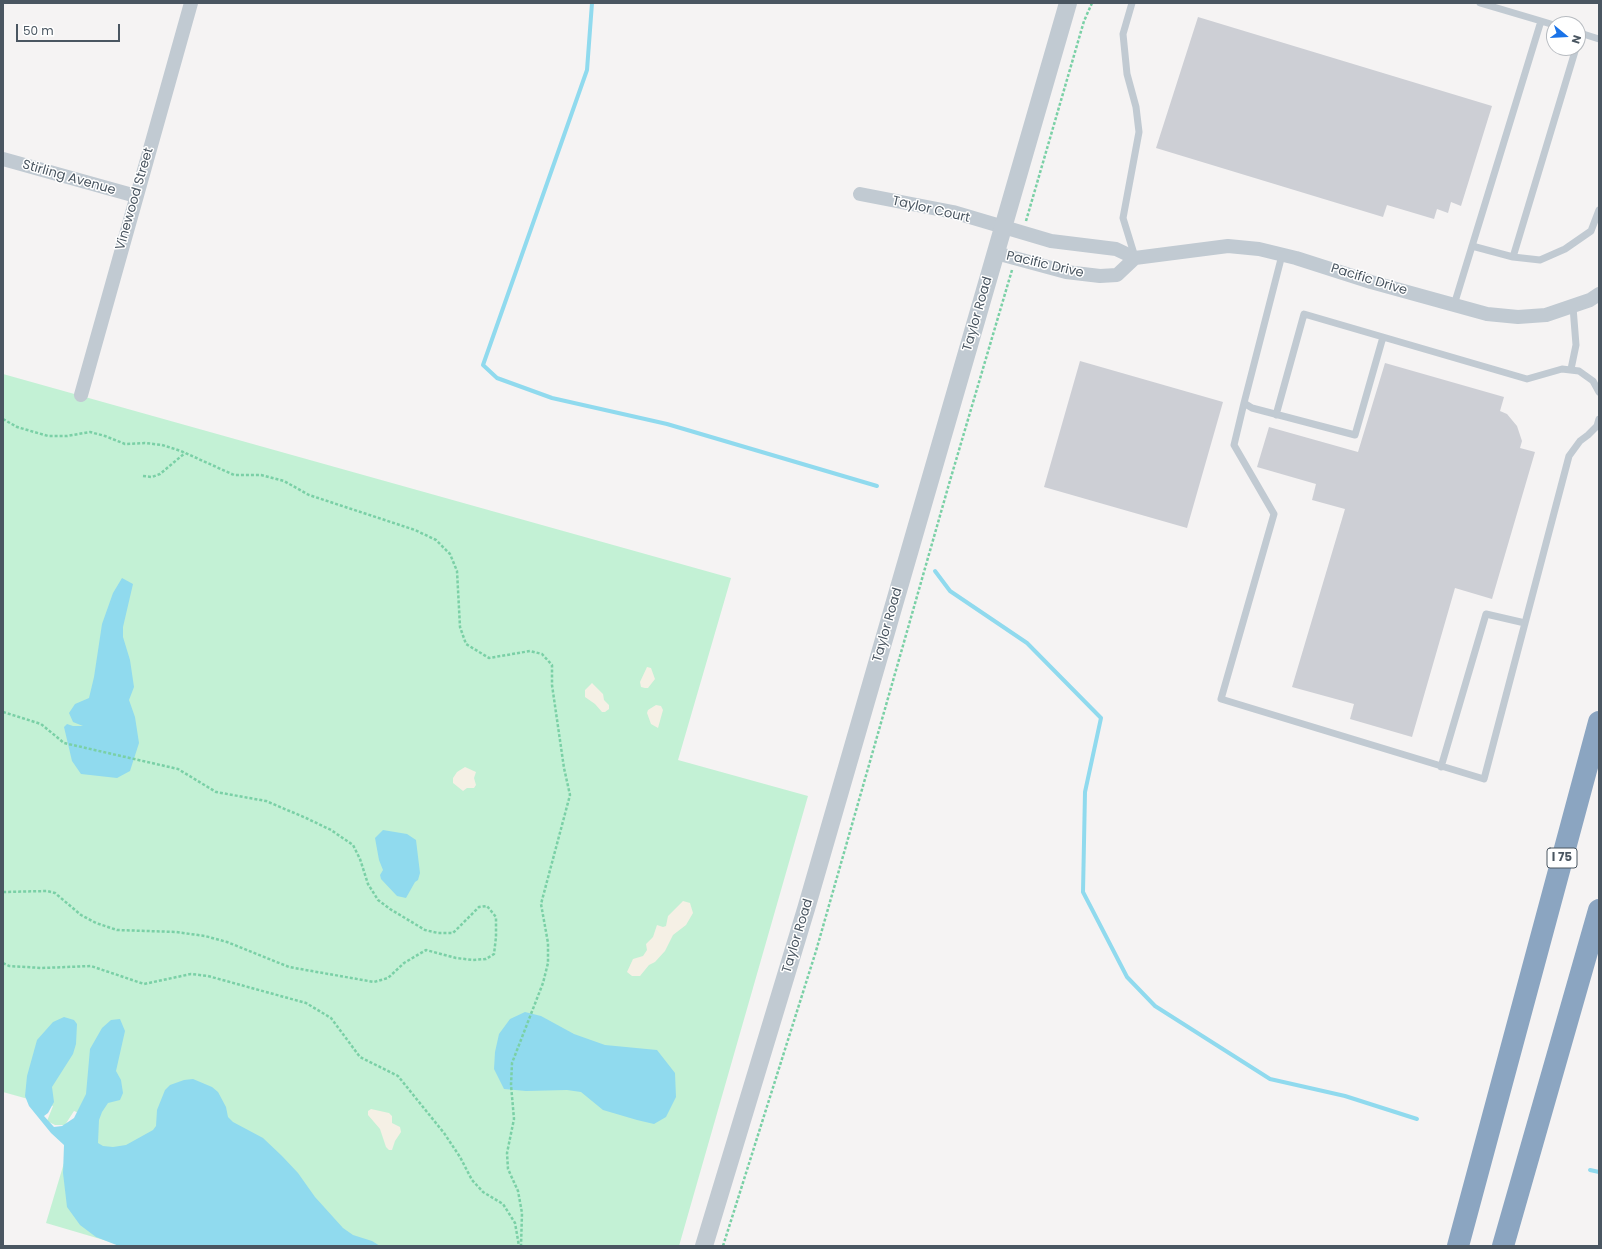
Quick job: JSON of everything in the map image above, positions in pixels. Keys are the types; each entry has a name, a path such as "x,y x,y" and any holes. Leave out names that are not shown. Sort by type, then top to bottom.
{"highway":[{"name":"I 75","path":"1458,1246 1599,722"},
{"path":"1503,1246 1599,910"}],"street":[{"name":"Vinewood Street","path":"81,395 191,3"},
{"name":"Taylor Road","path":"704,1246 806,909 1068,3"},
{"name":"Stirling Avenue","path":"3,159 136,196"},
{"name":"Taylor Court","path":"860,194 953,212 1003,228"},
{"name":"Pacific Drive","path":"1003,228 1051,241 1116,249 1135,258 1228,246 1259,250 1282,255 1487,314 1518,318 1546,315 1574,307 1599,294"},
{"name":"Pacific Drive","path":"996,253 1066,272 1100,276 1117,274 1135,258"}],"lane":[{"path":"1132,3 1123,34 1127,74 1136,107 1139,132 1123,218 1135,258"},
{"path":"1480,3 1546,24"},
{"path":"1454,305 1541,22"},
{"path":"1586,36 1599,39"},
{"path":"1513,257 1574,56"},
{"path":"1472,246 1513,257 1540,260 1565,249 1591,231 1599,210"},
{"path":"1282,255 1234,445 1274,514 1221,699 1484,779 1569,456 1580,440 1588,435 1597,426 1599,419"},
{"path":"1571,369 1576,345 1574,307"},
{"path":"1276,415 1304,314 1527,379 1562,370 1571,369 1579,371 1593,381 1599,392"},
{"path":"1244,403 1252,408 1276,415 1355,435 1383,337"},
{"path":"1441,767 1486,614 1525,623"}],"path":[{"path":"1028,214 1084,21 1092,3"},
{"path":"723,1246 816,951 949,484 1012,272"},
{"path":"3,419 17,427 48,436 67,436 90,432 125,444 145,443 162,445 185,453 234,475 261,475 284,481 309,495 415,530 436,540 450,554 457,571 460,627 466,644 489,658 530,651 542,654 552,666 552,685 562,754 570,795 542,904 548,943 548,963 543,983 512,1063 511,1085 514,1119 507,1154 508,1169 518,1192 522,1213 520,1246"},
{"path":"143,476 152,477 160,474 185,453"},
{"path":"3,712 41,724 64,743 178,769 216,792 266,801 331,830 353,845 360,859 368,884 378,900 425,930 438,933 453,933 479,907 486,906 496,917 496,937 494,954 486,959 473,960 456,958 426,950 404,962 388,978 374,982 289,967 227,942 205,936 176,932 117,930 96,923 81,915 55,893 47,891 3,892"},
{"path":"3,963 9,966 42,968 91,966 144,984 191,974 222,980 306,1003 330,1018 360,1057 398,1076 444,1133 460,1157 472,1180 483,1192 503,1204 515,1223 520,1246"}],"green space":[{"path":"3,374 731,578 678,760 808,796 679,1246 124,1246 46,1223 79,1113 74,1111 65,1125 55,1125 47,1121 53,1106 3,1092"}],"sand":[{"path":"647,667 651,668 655,679 648,688 645,688 641,687 640,682"},
{"path":"592,683 603,694 604,700 609,705 609,709 605,712 602,712 595,704 585,697 585,690"},
{"path":"656,705 661,706 663,710 658,728 651,724 647,713 648,710"},
{"path":"465,767 476,772 474,778 476,785 474,788 467,788 463,791 453,783 453,778 457,772"},
{"path":"683,901 690,903 693,913 686,925 673,935 665,951 655,962 649,965 640,976 632,976 627,972 633,959 643,956 647,950 646,944 653,937 657,925 663,927 666,926 668,916"},
{"path":"371,1109 389,1113 392,1116 392,1123 400,1127 401,1132 395,1141 392,1150 389,1150 386,1147 380,1129 368,1115 368,1111"}],"water":[{"path":"122,578 133,584 123,627 123,637 130,660 134,687 129,700 135,717 139,743 130,771 117,778 81,774 72,761 64,727 67,724 73,726 83,726 73,722 69,713 75,704 89,698 94,677 102,624 113,593"},
{"path":"383,830 407,834 416,840 420,873 418,880 415,882 406,898 397,896 381,879 380,875 383,870 379,860 375,838"},
{"path":"525,1012 541,1016 574,1034 605,1045 657,1050 675,1073 676,1097 666,1117 654,1124 603,1110 581,1092 567,1090 526,1091 504,1089 494,1069 495,1052 499,1034 510,1019"},
{"path":"64,1017 74,1020 77,1024 76,1044 73,1054 52,1087 54,1102 48,1113 44,1116 54,1127 62,1126 74,1118 86,1094 90,1049 102,1028 111,1020 120,1019 125,1031 116,1071 121,1080 123,1093 120,1100 108,1103 102,1112 99,1120 98,1143 103,1146 113,1147 126,1145 153,1130 156,1126 157,1110 165,1090 170,1085 184,1080 193,1079 212,1087 218,1092 226,1107 228,1117 233,1122 263,1138 282,1156 298,1173 315,1197 343,1228 353,1235 372,1241 380,1246 119,1246 96,1237 80,1225 67,1207 63,1173 64,1145 51,1133 29,1106 25,1096 27,1076 37,1040 53,1022"}],"building":[{"path":"1198,17 1492,106 1461,206 1451,202 1448,213 1437,209 1434,219 1387,205 1383,217 1156,148"},
{"path":"1080,361 1223,402 1187,528 1044,487"},
{"path":"1385,363 1504,397 1500,411 1507,414 1517,426 1522,441 1520,448 1535,452 1492,599 1455,588 1412,737 1350,719 1354,704 1292,687 1345,509 1312,500 1316,484 1257,467 1269,427 1358,452"}],"waterway":[{"path":"592,3 587,70 483,365 497,378 552,398 667,424 877,486"},
{"path":"935,571 950,591 1027,643 1101,718 1085,792 1083,892 1127,977 1155,1006 1270,1079 1345,1096 1417,1119"},
{"path":"1590,1170 1599,1172"}]}
